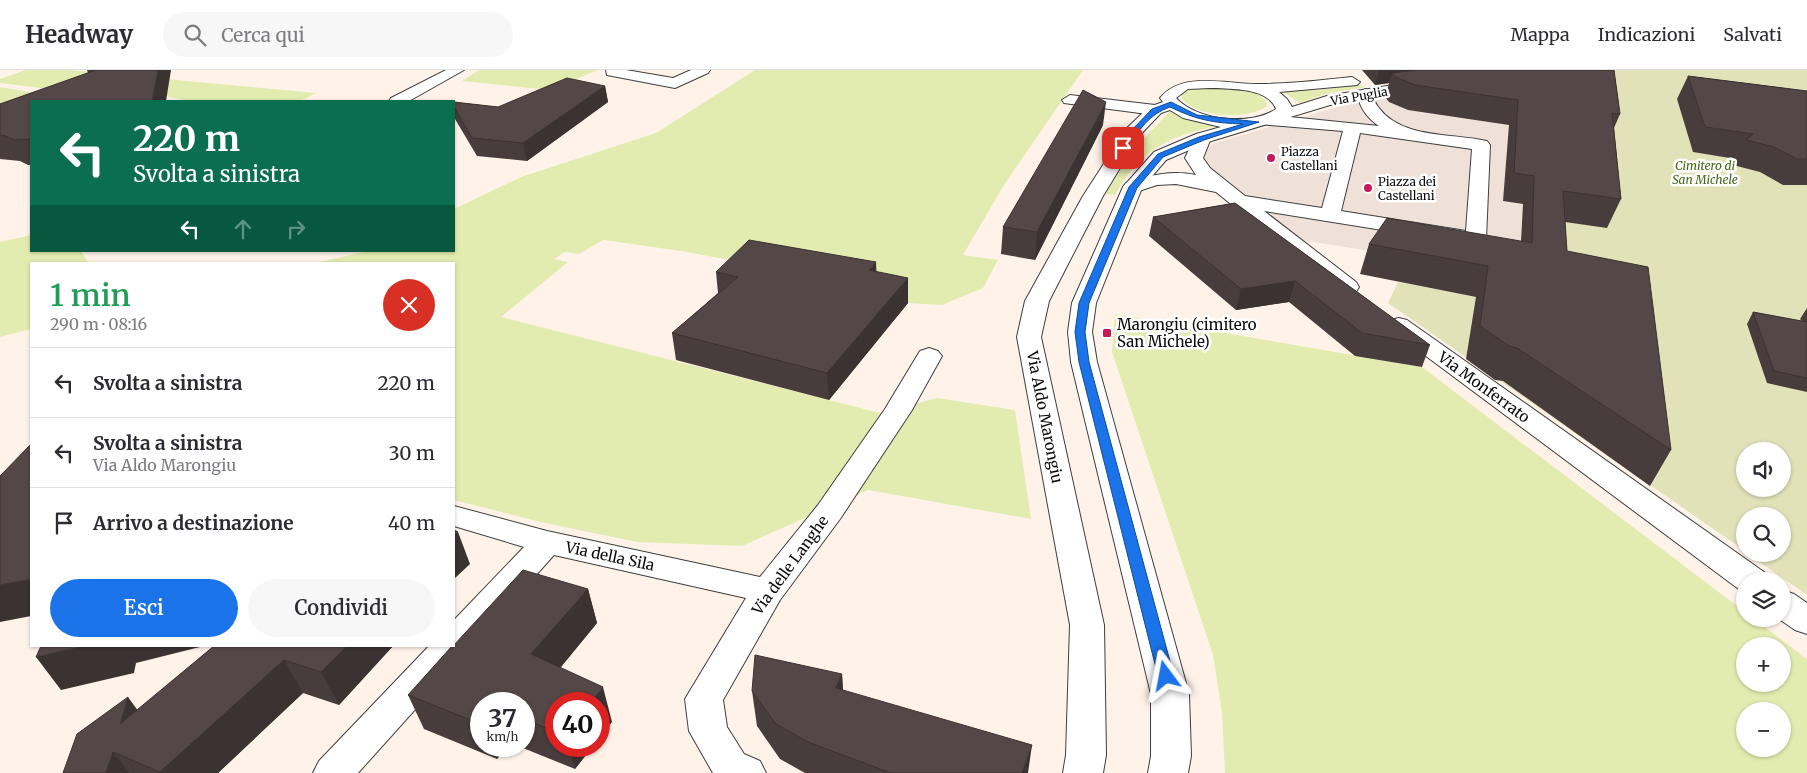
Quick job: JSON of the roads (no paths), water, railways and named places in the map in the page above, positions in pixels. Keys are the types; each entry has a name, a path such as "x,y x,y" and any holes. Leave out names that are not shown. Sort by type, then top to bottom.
{"street":[{"path":"399,100 457,70"},
{"path":"616,70 612,72 675,83 702,70"},
{"path":"1168,101 1180,80 1176,70"},
{"path":"1168,773 1171,756 1170,694 1084,362 1080,332 1084,303 1133,187 1160,156 1202,138 1267,119 1285,110 1284,104 1275,96 1217,78 1204,70"},
{"name":"Via Puglia","path":"1253,88 1433,78 1327,101 1267,119"},
{"path":"1070,100 1168,101 1210,83 1253,88"},
{"path":"1365,94 1369,108 1378,118 1412,135"},
{"path":"1168,101 1195,117 1215,121 1267,119 1354,127 1481,145 1476,238 1237,200"},
{"name":"Via Aldo Marongiu","path":"1083,773 1086,755 1087,625 1029,337 1037,301 1093,196 1133,132 1168,101"},
{"path":"1330,216 1354,127"},
{"name":"Via Monferrato","path":"1202,138 1194,158 1203,172 1220,187 1370,304 1740,572"},
{"name":"Via Monferrato","path":"1133,187 1156,178 1174,178 1192,179 1220,187"},
{"name":"Via delle Langhe","path":"746,773 730,766 708,731 704,698 768,591 845,489 898,410 929,356"},
{"name":"Via della Sila","path":"455,516 548,542 768,591"},
{"path":"455,642 548,542"},
{"path":"1791,609 1807,621"},
{"path":"333,773 450,647"}],"place":[{"name":"Piazza Castellani","path":"1271,158"},
{"name":"Piazza dei Castellani","path":"1368,188"},
{"name":"Marongiu (cimitero San Michele)","path":"1107,333"}],"park label":[{"name":"Cimitero di San Michele","path":"1705,172"}]}
